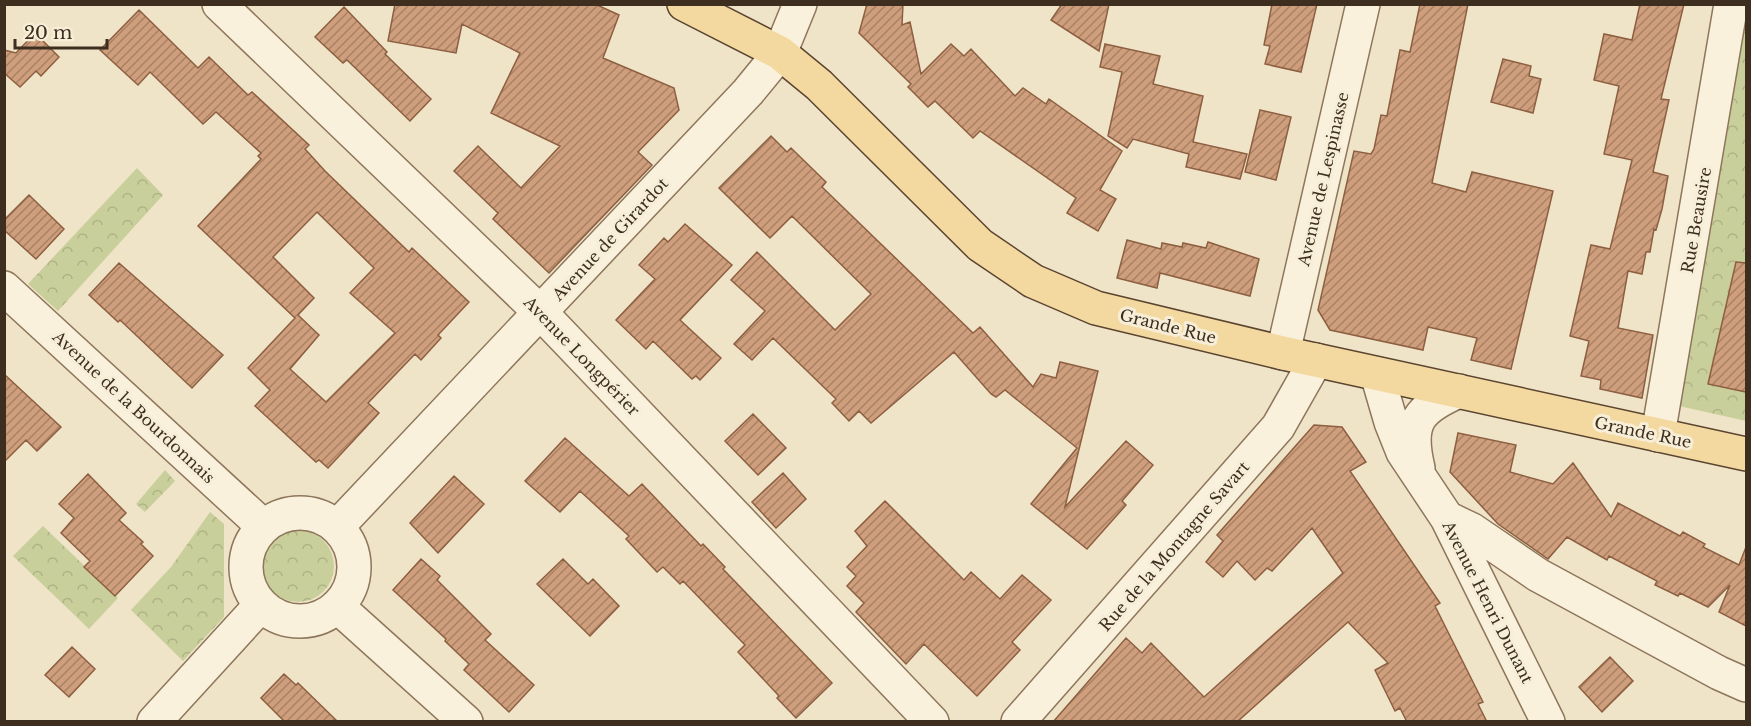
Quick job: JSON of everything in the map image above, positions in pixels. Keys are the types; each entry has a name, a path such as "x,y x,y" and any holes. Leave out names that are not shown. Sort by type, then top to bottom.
{"main road":[{"name":"Grande Rue","path":"684,4 780,53 819,85 980,245 1018,272 1055,292 1096,308 1284,353 1746,454"}],"street":[{"name":"Avenue Longpérier","path":"219,4 541,313 932,722"},
{"path":"780,53 800,4"},
{"name":"Avenue de Lespinasse","path":"1284,353 1363,4"},
{"name":"Rue Beausire","path":"1659,435 1731,4"},
{"name":"Avenue de Girardot","path":"337,527 541,313 780,53"},
{"name":"Avenue de la Bourdonnais","path":"4,288 263,526"},
{"name":"Rue de la Montagne Savart","path":"1018,722 1278,428 1316,360"},
{"name":"Avenue Henri Dunant","path":"1377,374 1395,432 1422,484 1447,519 1548,722"},
{"name":"Avenue Henri Dunant","path":"1422,484 1414,451 1416,424 1430,403 1459,391"},
{"path":"292,513 308,513 324,518 337,527 348,541 354,558 354,576 348,592 338,606 324,616 291,621 275,615 261,605 251,591 246,575 246,556 252,540 263,526 277,517 292,513"},
{"path":"1447,519 1472,530 1538,575 1719,673 1746,685"},
{"path":"154,722 261,605"},
{"path":"338,606 466,722"}],"green space":[{"path":"1746,5 1746,421 1679,406"},
{"path":"137,168 163,195 58,311 28,284"},
{"path":"165,470 175,481 145,512 136,504"},
{"path":"210,512 224,524 224,617 183,661 131,610 171,567"},
{"path":"43,526 118,598 89,629 13,556"},
{"path":"298,530 312,533 324,540 331,552 334,566 331,580 324,592 312,599 298,602 284,599 272,592 265,580 262,566 265,552 272,540 284,533"}],"building":[{"path":"395,4 595,4 619,15 603,58 674,88 679,110 638,152 652,165 549,273 493,219 498,213 454,171 478,146 521,188 560,146 491,113 520,53 462,24 456,53 388,41"},
{"path":"867,4 903,4 902,25 910,22 921,74 951,44 964,56 971,49 1015,96 1023,88 1046,104 1049,99 1122,151 1100,190 1116,199 1098,231 1067,213 1076,198 980,131 973,138 935,101 928,107 908,87 911,84 859,33"},
{"path":"1062,4 1109,4 1099,51 1051,20"},
{"path":"1272,4 1317,4 1301,72 1265,64 1270,46 1264,45"},
{"path":"1420,4 1468,4 1432,183 1466,192 1472,172 1553,191 1511,369 1471,360 1477,338 1428,327 1423,350 1330,330 1318,310 1354,151 1371,154 1374,149 1381,115 1387,116 1400,50 1410,52"},
{"path":"1640,4 1684,4 1661,99 1669,100 1653,172 1668,176 1662,209 1656,230 1654,229 1650,252 1646,252 1642,274 1628,271 1618,328 1653,335 1642,398 1600,389 1601,380 1581,376 1589,341 1570,336 1591,245 1610,249 1632,160 1604,154 1619,86 1594,80 1604,34 1632,40"},
{"path":"344,7 387,52 385,54 431,99 410,121 347,60 343,63 315,37"},
{"path":"139,10 198,68 209,57 248,95 252,92 309,145 305,149 325,171 409,252 412,248 469,302 438,335 441,338 421,360 415,354 368,403 379,413 328,468 319,460 316,462 255,406 270,390 248,368 295,318 198,226 261,159 258,156 261,153 216,112 203,124 150,72 138,85 100,50","holes":["317,212 374,268 350,293 395,333 326,402 290,369 319,335 298,315 314,298 273,257"]},
{"path":"35,33 59,57 41,76 36,71 20,87 4,73 4,50 16,53"},
{"path":"1105,44 1160,56 1153,84 1203,96 1193,142 1247,154 1240,179 1186,167 1189,154 1133,139 1127,148 1108,136 1122,72 1100,67"},
{"path":"1503,59 1531,66 1529,76 1541,79 1533,113 1491,102"},
{"path":"1260,110 1291,117 1276,180 1245,172"},
{"path":"771,136 787,152 791,148 826,182 822,187 973,333 980,327 1033,387 1041,374 1056,378 1060,362 1098,371 1065,507 1126,441 1153,465 1122,501 1126,505 1087,549 1031,504 1077,448 1005,390 996,397 991,394 954,352 871,423 859,411 849,421 832,403 836,399 773,338 752,360 734,344 765,311 731,280 757,252 835,330 871,294 792,216 770,238 719,188"},
{"path":"29,195 64,229 36,259 4,230 4,220"},
{"path":"685,224 732,265 680,320 721,358 700,380 696,376 692,379 653,341 646,349 616,320 655,279 639,265 664,238 668,242"},
{"path":"1127,240 1161,249 1162,243 1182,247 1183,243 1206,248 1208,242 1259,259 1250,296 1160,273 1157,288 1117,278"},
{"path":"1736,262 1746,263 1746,392 1708,384"},
{"path":"119,263 223,355 192,388 120,320 118,322 89,295"},
{"path":"4,374 61,427 37,451 26,440 4,462"},
{"path":"753,414 786,448 758,475 725,441"},
{"path":"1314,425 1342,427 1366,462 1350,471 1440,603 1435,606 1483,702 1478,704 1487,722 1407,722 1400,708 1395,711 1375,670 1388,663 1348,622 1237,722 1053,722 1126,638 1142,653 1151,643 1204,697 1343,573 1312,528 1272,571 1267,568 1255,580 1237,561 1223,577 1206,562 1223,541 1217,535"},
{"path":"1458,433 1516,445 1510,472 1553,484 1573,463 1611,517 1618,503 1680,536 1683,532 1705,544 1703,547 1739,565 1746,547 1746,626 1719,612 1730,585 1708,607 1680,593 1678,596 1655,585 1657,581 1609,556 1607,560 1567,537 1548,559 1498,524 1450,472"},
{"path":"565,438 629,496 642,484 701,546 703,544 725,567 723,569 832,683 796,718 738,652 745,645 683,581 680,584 663,567 657,572 626,539 629,536 580,491 560,512 525,481"},
{"path":"783,473 806,499 776,528 752,502"},
{"path":"88,474 126,513 119,520 143,542 141,544 153,556 115,596 84,567 90,561 61,533 74,518 59,504"},
{"path":"454,476 484,504 438,553 410,523"},
{"path":"885,501 964,580 971,572 1000,599 1022,575 1051,600 1012,642 1020,650 977,696 924,644 906,664 856,612 864,603 847,586 856,576 847,567 867,546 855,531"},
{"path":"421,559 440,576 437,580 491,634 485,640 534,685 509,712 464,670 469,664 445,641 446,639 393,590"},
{"path":"563,559 588,584 593,579 619,606 590,636 537,584"},
{"path":"72,647 95,669 69,697 45,675"},
{"path":"1610,657 1633,681 1602,712 1579,687"},
{"path":"284,674 296,685 298,683 338,722 285,722 261,698"}]}
